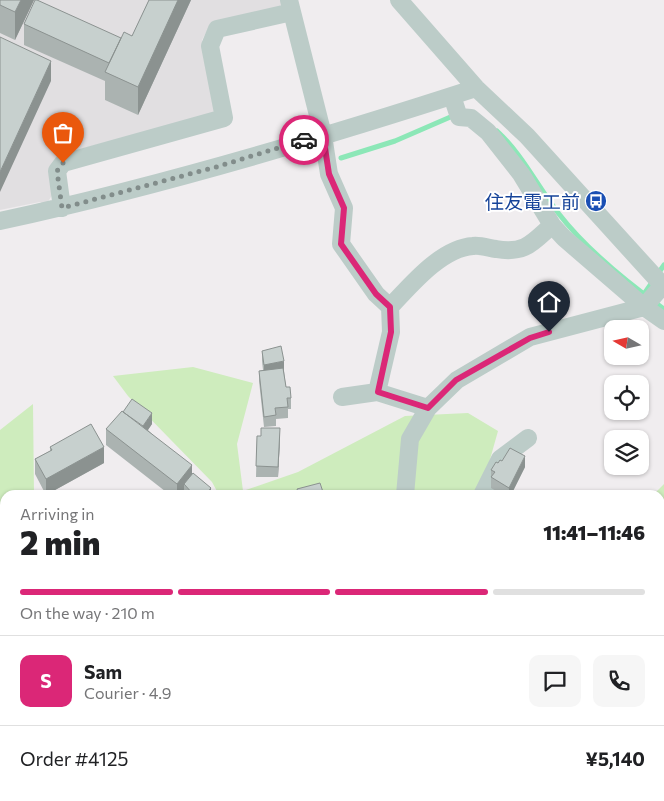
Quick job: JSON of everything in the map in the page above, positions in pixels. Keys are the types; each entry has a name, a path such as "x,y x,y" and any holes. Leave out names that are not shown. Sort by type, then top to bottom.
{"street":[{"path":"399,0 476,88 527,136 638,260 656,291 664,321"},
{"path":"62,208 57,171 63,163 224,118 210,46 217,29 290,6 323,135 329,174 344,208 341,244 376,294 390,307 391,332 378,392"},
{"path":"0,221 62,208 216,167 476,88"},
{"path":"452,96 460,117 472,118 488,132 521,174 552,225 564,238 656,291"},
{"path":"390,307 421,274 446,255 472,246 506,251 525,249 552,225"},
{"path":"405,490 410,439 428,408 456,380 530,338 656,291"},
{"path":"342,397 378,392 428,408"},
{"path":"484,490 500,459 528,438"}],"shaded area":[{"path":"0,0 284,0 284,2 280,7 211,23 202,40 218,105 211,115 61,154 50,169 54,192 46,205 40,202 0,210"}],"green space":[{"path":"193,367 253,383 237,444 243,490 216,490 212,482 128,396 113,376"},
{"path":"33,404 34,490 0,490 0,430"},
{"path":"468,413 498,431 481,490 246,490 298,472 405,416"},
{"path":"664,484 664,490 658,490"}],"building":[{"path":"0,0 21,0 15,12 0,5"},
{"path":"35,0 121,38 109,63 24,24"},
{"path":"149,0 178,0 138,87 105,72 124,32 132,36"},
{"path":"0,37 51,61 0,172"},
{"path":"281,346 284,361 264,365 262,351"},
{"path":"283,368 286,387 290,387 291,398 287,398 288,407 275,408 276,415 264,417 259,371"},
{"path":"132,399 152,413 143,426 123,412"},
{"path":"122,411 192,465 177,484 106,429"},
{"path":"91,424 104,447 46,479 35,459 52,450 50,447"},
{"path":"261,428 280,428 278,467 256,466 257,436 261,436"},
{"path":"510,448 525,456 509,488 491,477 495,472 491,470 496,462 502,461"},
{"path":"193,473 211,488 209,490 189,490 184,484"},
{"path":"320,483 322,490 297,490"}],"waterway":[{"path":"341,158 395,141 455,115"},
{"path":"497,131 515,150 559,214 582,240 622,277 664,309"},
{"path":"644,294 664,265"}],"way so far":[{"path":"63,163 57,171 62,208 216,167 304,140"}],"place":[{"name":"住友電工前","path":"596,201"}],"route":[{"path":"304,140 323,135 329,174 344,208 341,244 359,267 376,294 390,307 391,332 378,392 428,408 456,380 530,338 549,332"}]}
